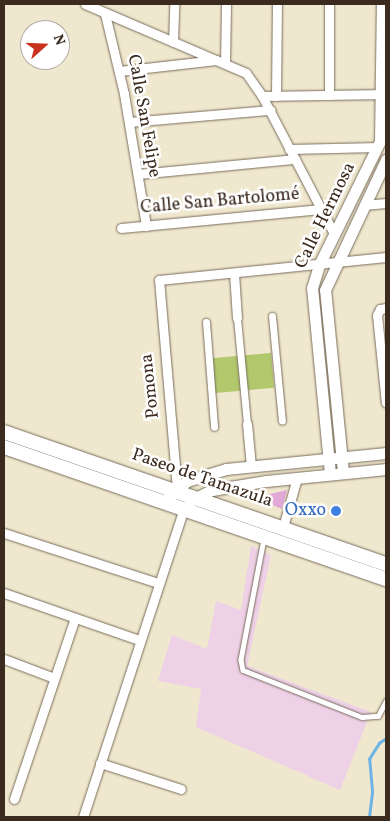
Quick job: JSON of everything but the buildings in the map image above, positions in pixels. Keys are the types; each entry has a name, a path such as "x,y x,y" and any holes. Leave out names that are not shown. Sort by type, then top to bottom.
{"main road":[{"name":"Paseo de Tamazula","path":"4,432 177,489 386,564"},
{"name":"Paseo de Tamazula","path":"4,447 386,579"}],"street":[{"path":"85,4 246,73 270,110 334,234"},
{"path":"173,42 174,4"},
{"path":"221,61 226,4"},
{"path":"276,96 277,4"},
{"path":"329,4 329,95"},
{"name":"Calle Hermosa","path":"330,474 312,288 319,265 378,147 383,94 382,4"},
{"name":"Calle San Felipe","path":"105,14 119,70 146,226"},
{"path":"119,70 221,61"},
{"path":"262,96 383,94"},
{"path":"129,122 270,110"},
{"path":"289,149 378,147"},
{"path":"138,174 295,159"},
{"name":"Calle Hermosa","path":"343,472 325,295 337,263 386,160"},
{"path":"364,205 386,203"},
{"name":"Calle San Bartolomé","path":"122,228 320,209"},
{"path":"251,466 234,272 386,257"},
{"name":"Pomona","path":"177,489 159,280 234,272"},
{"path":"382,310 386,404"},
{"path":"272,316 282,420"},
{"path":"206,322 214,427"},
{"path":"164,501 186,481 203,474 251,466 386,453"},
{"path":"83,817 139,640 184,508 195,496 212,490 343,472 386,469"},
{"path":"283,527 297,478"},
{"path":"4,533 158,583"},
{"path":"4,593 139,640"},
{"path":"14,799 75,618"},
{"path":"4,659 54,678"},
{"path":"100,763 181,788"}],"lane":[{"path":"265,537 241,660 243,670 362,717 378,716 386,701"}],"shaded area":[{"path":"251,546 271,555 247,666 371,712 340,790 196,727 201,689 158,681 172,635 207,649 216,601 241,610"}],"green space":[{"path":"271,353 274,388 212,393 209,358"}],"waterway":[{"path":"369,817 372,791 369,759 379,743 386,738"}],"place":[{"name":"Oxxo","path":"336,511"}]}
